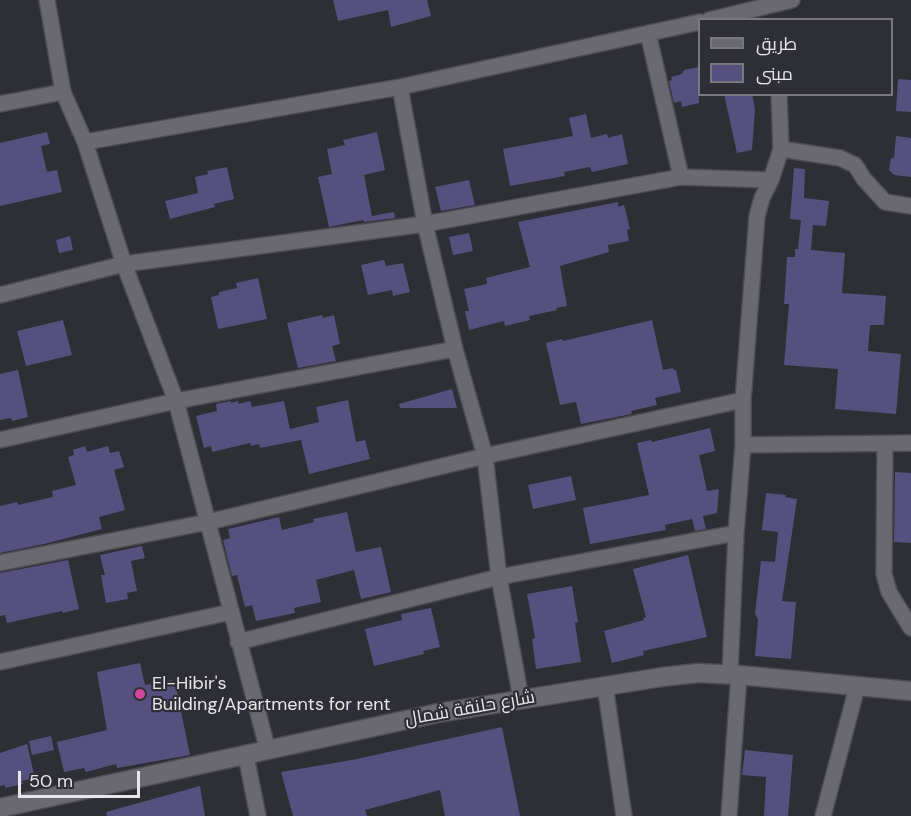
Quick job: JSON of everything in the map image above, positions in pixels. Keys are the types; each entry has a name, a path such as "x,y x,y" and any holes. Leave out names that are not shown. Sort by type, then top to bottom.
{"street":[{"path":"47,0 63,92 85,142 124,264 176,401 268,751"},
{"path":"718,18 787,2"},
{"path":"781,18 787,2"},
{"path":"85,142 400,87 698,22"},
{"path":"648,33 681,177"},
{"path":"400,87 425,224 455,349 485,456 499,578 521,699"},
{"path":"0,104 63,92"},
{"path":"729,816 736,533 743,445 743,400 757,216 781,149 779,96"},
{"path":"781,149 840,158 855,165 864,179 885,202 911,206"},
{"path":"0,295 124,264 425,224 681,177 771,180"},
{"path":"0,440 176,401 455,349"},
{"path":"0,563 208,522 485,456 743,400"},
{"path":"743,445 911,443"},
{"path":"885,445 884,574 889,592 911,628"},
{"path":"238,642 499,578 736,533"},
{"path":"0,662 231,612"},
{"name":"شارع حلنقة شمال","path":"0,808 438,713 605,685 698,673 734,674 911,691"},
{"path":"605,685 624,816"},
{"path":"823,816 857,687"},
{"path":"246,756 258,816"}],"building":[{"path":"333,0 427,0 431,16 391,27 388,10 338,21"},
{"path":"698,67 699,103 682,107 681,101 674,103 669,81 672,80 671,77 682,74 684,70"},
{"path":"898,79 911,80 911,112 896,111"},
{"path":"724,96 752,96 755,109 752,150 737,153"},
{"path":"586,114 591,138 607,134 608,138 622,134 628,164 592,172 590,167 564,172 565,176 510,186 503,149 573,136 569,118"},
{"path":"47,132 50,144 41,146 47,172 57,170 62,192 0,206 0,143"},
{"path":"377,132 385,170 364,175 372,216 394,212 395,218 364,222 363,220 329,227 318,177 332,174 327,149 345,145 343,140"},
{"path":"896,136 911,138 911,177 894,175 889,170 891,158 894,158"},
{"path":"227,167 234,199 214,204 215,207 170,219 165,201 198,193 195,177 208,174 207,171"},
{"path":"794,168 805,169 804,198 829,201 826,226 813,225 811,250 845,253 842,293 886,296 884,325 870,325 868,351 901,354 896,414 835,409 838,369 784,365 789,304 784,304 787,257 795,257 801,220 790,219"},
{"path":"469,180 475,205 441,211 435,187"},
{"path":"618,202 618,207 624,205 630,229 627,230 629,241 608,245 609,252 560,266 567,306 529,316 530,320 505,326 504,321 469,330 465,311 469,311 464,289 487,284 486,278 530,267 518,222"},
{"path":"469,233 473,251 453,255 449,237"},
{"path":"70,236 73,250 59,253 56,240"},
{"path":"384,260 386,266 403,263 410,292 393,296 392,290 368,295 361,265"},
{"path":"258,278 267,319 218,329 211,297 219,295 219,292 237,288 236,283"},
{"path":"322,315 323,318 334,315 340,344 332,346 336,361 298,368 287,323"},
{"path":"63,320 72,355 26,366 17,331"},
{"path":"652,320 663,370 673,368 676,370 681,392 655,398 657,405 631,411 632,414 581,424 576,402 560,405 546,343"},
{"path":"18,370 28,417 12,421 11,418 0,420 0,374"},
{"path":"452,389 457,408 400,408 399,404"},
{"path":"348,400 356,442 365,440 370,459 309,474 301,440 260,448 259,444 251,446 250,443 212,452 211,446 204,448 196,416 217,411 216,404 231,401 231,403 238,401 239,404 250,401 252,407 284,401 290,429 319,422 316,407"},
{"path":"710,428 715,451 699,455 707,491 719,489 717,513 703,516 706,529 695,531 692,519 665,525 666,530 590,544 583,508 649,495 637,443 651,440 652,442"},
{"path":"85,446 87,452 108,446 110,453 119,451 124,467 114,470 125,510 99,517 102,529 0,553 0,506 17,502 18,505 53,497 52,491 76,485 68,457 74,455 73,450"},
{"path":"895,472 911,473 911,543 894,542"},
{"path":"571,476 576,500 533,509 528,485"},
{"path":"766,493 786,495 785,497 797,499 782,601 796,602 791,659 755,656 758,619 755,614 761,561 775,562 778,532 762,530"},
{"path":"347,512 356,552 381,547 391,592 361,599 354,570 316,580 321,602 294,608 295,613 256,621 252,605 245,607 237,575 232,576 223,540 230,538 228,529 279,517 282,530 314,522 313,519"},
{"path":"142,546 145,558 131,561 137,591 127,593 128,599 106,603 101,575 105,575 100,555"},
{"path":"688,555 707,637 643,651 644,655 612,663 604,631 644,620 643,618 646,617 633,569"},
{"path":"68,560 79,609 7,623 5,615 0,616 0,573"},
{"path":"572,586 581,662 536,669 532,639 535,638 527,594"},
{"path":"431,608 440,647 423,651 424,654 374,666 365,629 402,620 401,614"},
{"path":"140,663 145,685 172,680 176,687 190,755 117,768 116,764 86,772 84,768 64,772 57,742 107,730 97,672"},
{"path":"502,727 520,816 445,816 440,790 365,810 367,816 293,816 281,772 352,760"},
{"path":"51,736 54,750 32,755 29,741"},
{"path":"27,744 34,774 30,775 30,779 22,781 23,784 5,788 5,785 0,786 0,753"},
{"path":"745,750 793,755 788,816 764,816 766,777 742,775"},
{"path":"200,786 205,816 107,816 106,812"}],"place":[{"name":"El-Hibir's Building/Apartments for rent","path":"140,694"}]}
